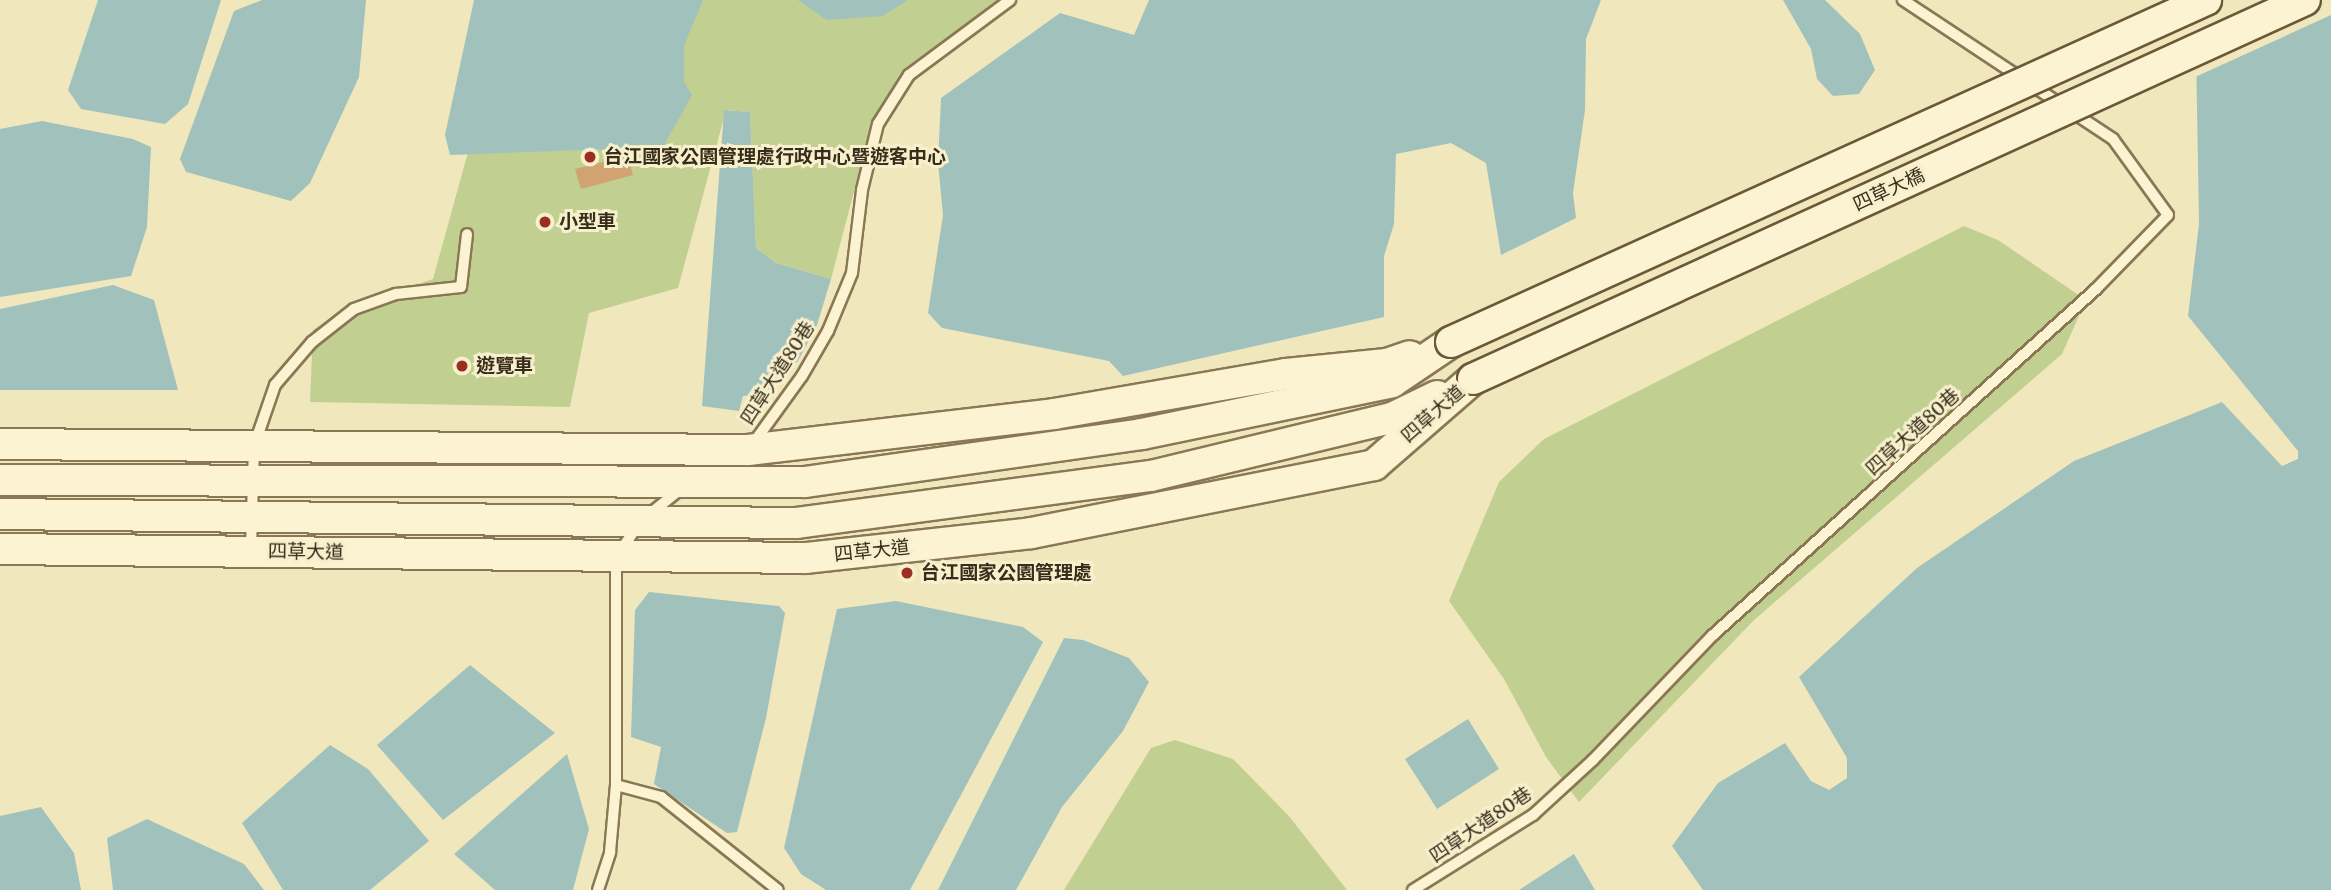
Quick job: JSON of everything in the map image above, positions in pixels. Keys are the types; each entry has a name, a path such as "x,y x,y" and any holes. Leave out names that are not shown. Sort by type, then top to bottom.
{"street":[{"path":"0,444 254,446 736,456 1054,414 1286,374 1387,364 1451,342 2206,0"},
{"name":"四草大橋","path":"1473,379 2305,0"},
{"path":"0,481 250,483 701,476 805,482 1142,434 1392,382 1451,342"},
{"name":"四草大道","path":"0,514 797,523 1151,476 1394,417 1473,379"},
{"name":"四草大道","path":"0,549 806,558 1031,533 1374,465 1473,379"}],"lane":[{"name":"四草大道80巷","path":"736,456 802,376 828,331 852,273 862,190 878,124 909,75 1010,0"},
{"name":"四草大道80巷","path":"1413,890 1533,815 1593,760 1713,635 2096,289 2168,215 2113,139 1903,0"},
{"path":"251,551 249,516 254,446 275,385 322,334 354,309 396,294 461,287 467,234"},
{"path":"598,890 610,852 616,785 617,557 641,521 701,476"},
{"path":"616,785 662,797 778,890"}],"green space":[{"name":"台江國家公園管理處行政中心暨遊客中心","path":"510,0 1000,0 903,73 872,123 831,279 776,263 756,248 750,112 726,110 678,288 589,313 570,407 310,402 313,330 344,309 433,279"},
{"path":"1964,226 1998,240 2086,300 2062,354 1754,620 1579,802 1546,757 1504,679 1449,601 1499,482 1544,439"},
{"path":"1175,740 1233,759 1288,815 1347,890 1064,890 1151,748"}],"water":[{"path":"98,0 221,0 188,104 165,124 81,109 68,90"},
{"path":"262,0 366,0 359,77 310,183 291,201 186,172 180,159 234,11"},
{"path":"474,0 703,0 684,46 684,82 692,95 663,147 450,155 445,135"},
{"path":"798,0 908,0 883,16 827,20"},
{"path":"1149,0 1601,0 1586,39 1585,110 1573,193 1576,218 1501,255 1486,163 1451,143 1396,154 1394,224 1384,256 1384,317 1123,376 1109,361 942,328 928,313 943,215 938,163 941,98 1060,13 1134,35"},
{"path":"1783,0 1825,0 1860,34 1875,70 1859,94 1833,96 1817,79 1811,49"},
{"path":"2331,0 2331,890 1703,890 1672,846 1718,783 1785,743 1811,781 1829,790 1847,778 1847,758 1799,677 1917,568 2074,461 2222,402 2282,466 2298,459 2298,451 2188,316 2199,224 2196,50"},
{"path":"724,110 750,112 756,248 776,263 831,279 817,325 798,361 765,394 743,396 739,411 702,406"},
{"path":"42,121 133,139 151,147 147,227 131,276 0,297 0,129"},
{"path":"113,285 154,300 178,390 0,390 0,309"},
{"path":"649,592 779,606 785,613 766,718 737,832 727,833 654,784 661,747 631,737 635,610"},
{"path":"896,601 1023,627 1043,642 910,890 826,890 801,874 784,848 837,609"},
{"path":"1064,638 1083,640 1129,658 1149,682 1123,731 1062,807 1016,890 938,890"},
{"path":"470,665 555,733 443,820 377,745"},
{"path":"1468,719 1499,769 1437,809 1405,759"},
{"path":"330,745 368,769 429,841 370,890 283,890 242,823"},
{"path":"567,754 589,829 573,890 495,890 454,854"},
{"path":"41,807 74,853 81,890 0,890 0,816"},
{"path":"147,819 244,864 264,890 113,890 107,838"},
{"path":"1574,854 1595,890 1519,890"}],"pier":[{"path":"2159,0 2331,0 2331,15 2193,78 2193,51"}],"building":[{"path":"627,156 633,175 581,189 575,169"}],"place":[{"name":"台江國家公園管理處行政中心暨遊客中心","path":"590,157"},
{"name":"小型車","path":"545,222"},
{"name":"遊覽車","path":"462,366"},
{"name":"台江國家公園管理處","path":"907,573"}]}
